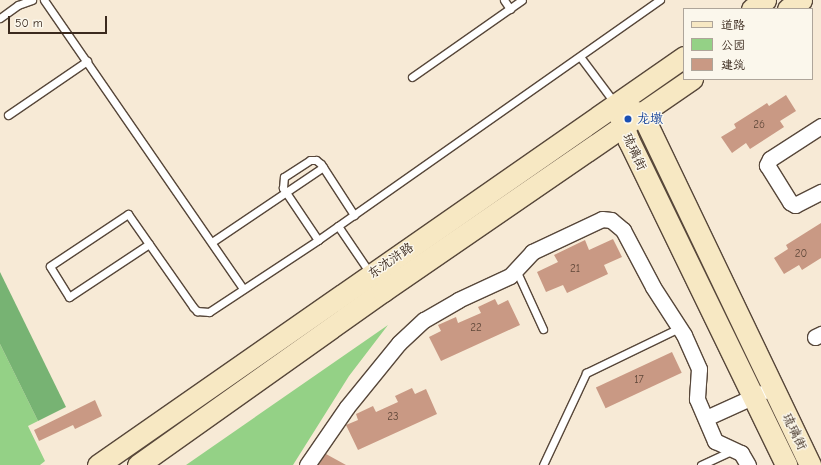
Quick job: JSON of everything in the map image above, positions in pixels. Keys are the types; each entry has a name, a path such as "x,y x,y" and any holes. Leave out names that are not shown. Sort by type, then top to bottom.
{"main road":[{"path":"753,8 765,0"},
{"path":"789,8 801,0"},
{"name":"东沈浒路","path":"138,465 377,283 616,104 683,57"},
{"name":"东沈浒路","path":"98,465 377,283 623,128 691,80"},
{"name":"琉璃街","path":"616,104 642,114 810,465"},
{"name":"琉璃街","path":"616,104 623,128 786,465"}],"street":[{"path":"821,127 770,159 767,165 778,184 795,205 821,192"},
{"path":"307,465 347,407 399,342 424,320 458,300 501,282 516,270 532,252 595,221 611,220 623,230 653,287 679,328 699,369 697,399 716,441 744,457 748,465"},
{"path":"706,418 772,387"}],"lane":[{"path":"0,18 18,5 32,0"},
{"path":"44,0 243,289"},
{"path":"504,0 510,9"},
{"path":"412,77 522,0"},
{"path":"149,244 70,297 50,266 128,214 197,311 209,312 318,240 580,58 660,0"},
{"path":"580,58 597,83 616,104"},
{"path":"8,115 87,61"},
{"path":"318,240 286,193 282,182 284,177 310,160 316,160 323,167 354,215"},
{"path":"212,242 323,167"},
{"path":"338,226 377,283"},
{"path":"516,270 543,329"},
{"path":"544,465 586,373 679,328"},
{"path":"701,465 734,450"}],"green space":[{"path":"0,272 66,407 38,421 0,344"},
{"path":"388,325 349,376 293,465 186,465"},
{"path":"0,344 38,421 28,426 45,461 40,465 0,465"}],"building":[{"path":"786,95 796,111 780,121 784,127 750,149 746,143 732,153 721,137 736,128 734,124 767,103 769,106"},
{"path":"821,223 821,258 802,270 799,265 784,274 774,258 788,249 786,245"},
{"path":"613,239 622,257 604,265 608,274 567,293 563,285 546,292 537,272 558,262 554,255 585,240 589,250"},
{"path":"495,299 498,305 508,300 520,325 441,361 429,337 441,331 438,325 456,317 458,323 481,313 478,307"},
{"path":"672,352 682,373 606,408 596,387"},
{"path":"412,388 415,394 426,389 437,414 358,450 346,425 358,420 356,414 373,406 376,412 398,402 395,396"},
{"path":"95,400 102,416 75,429 73,425 39,441 34,430"},
{"path":"326,454 346,465 318,465"}],"place":[{"name":"龙墩","path":"628,119"}]}
